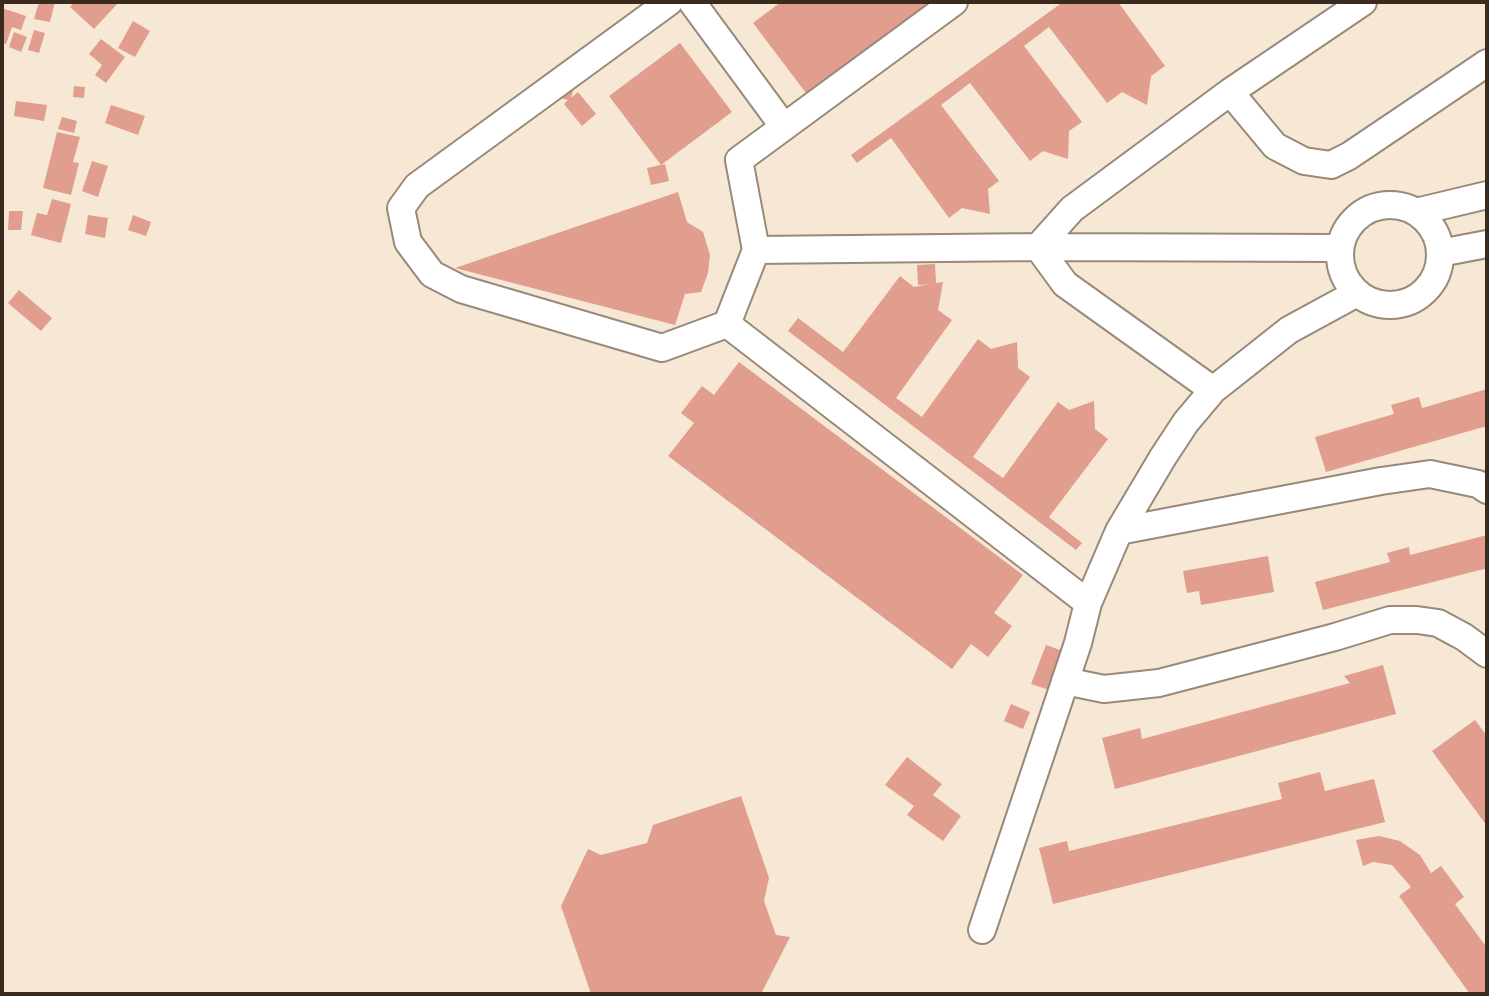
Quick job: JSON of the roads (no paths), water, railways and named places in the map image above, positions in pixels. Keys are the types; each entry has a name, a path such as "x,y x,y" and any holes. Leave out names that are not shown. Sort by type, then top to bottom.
{"street":[{"path":"668,2 417,186 401,208 408,242 432,274 461,289 662,348 727,324 756,250 739,160 954,2"},
{"path":"692,2 784,127"},
{"path":"1038,247 1072,209 1230,92 1363,2"},
{"path":"1230,92 1275,146 1304,162 1331,165 1349,156 1487,63"},
{"path":"1416,212 1487,195"},
{"path":"1384,205 1401,206 1416,212 1428,223 1437,237 1440,253 1437,270 1430,285 1418,296 1404,303 1387,305 1371,301 1357,293 1346,280 1340,265 1340,248 1345,232 1355,219 1368,210 1384,205"},
{"path":"1440,253 1487,244"},
{"path":"1038,247 1065,284 1213,390"},
{"path":"756,250 1340,248"},
{"path":"982,930 1065,681 1088,603 1119,531 1186,422 1213,390 1289,330 1357,293"},
{"path":"727,324 1088,603"},
{"path":"1119,531 1430,474 1478,484 1487,489"},
{"path":"1065,681 1104,689 1159,684 1390,620 1438,623 1487,654"}]}
